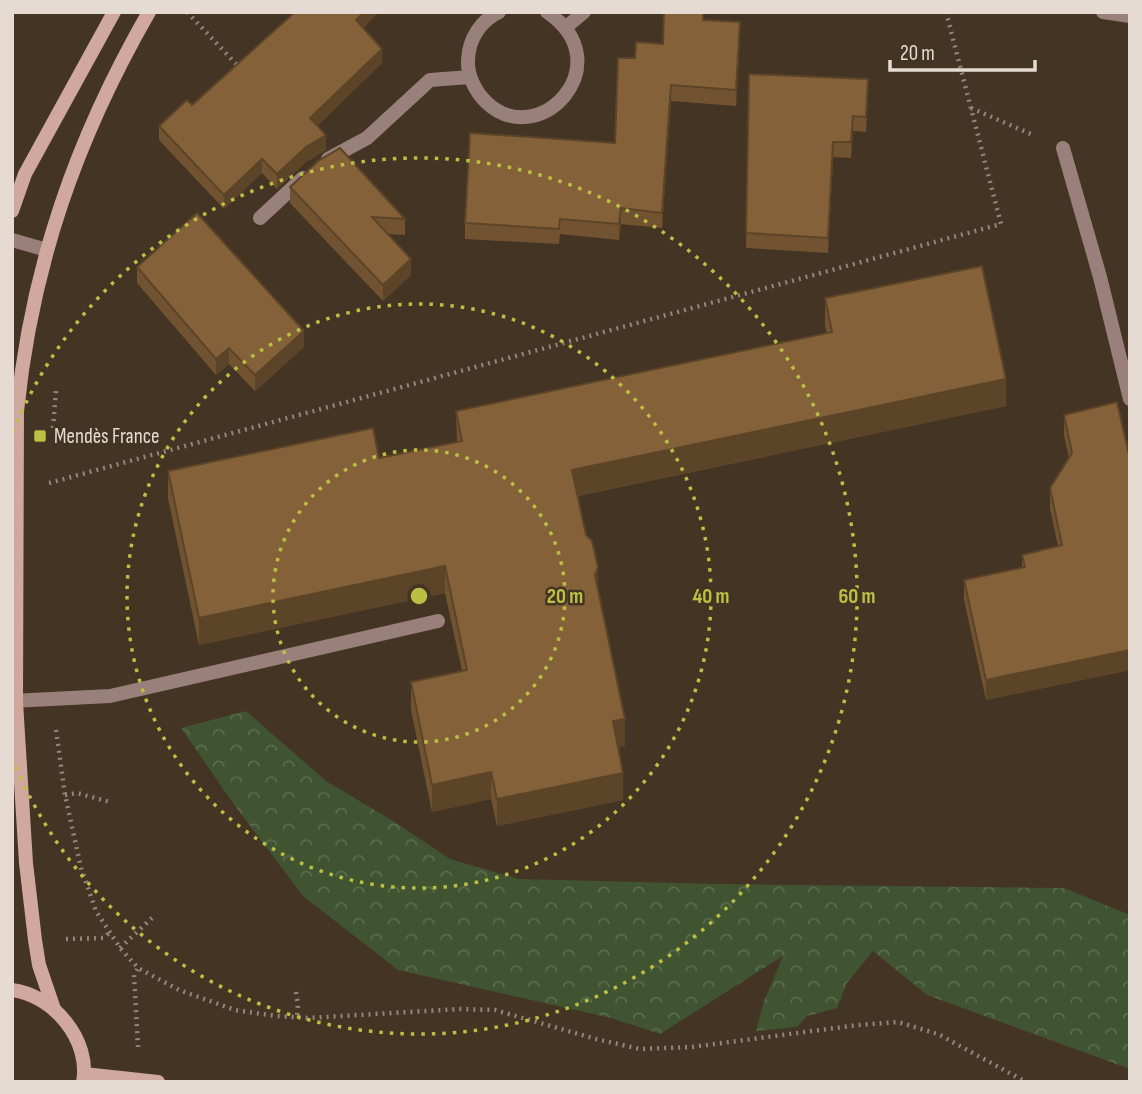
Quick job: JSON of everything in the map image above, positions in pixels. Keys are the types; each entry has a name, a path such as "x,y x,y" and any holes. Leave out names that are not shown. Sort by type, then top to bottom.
{"street":[{"path":"12,211 24,174 114,12"},
{"path":"54,1009 39,965 35,940 26,863 14,702 17,411 22,363 47,250 61,201 95,114 149,12"},
{"path":"499,12 480,27 471,42 468,60 470,77 478,94 491,107 508,114 526,116 544,112 559,103 571,88 577,70 577,52 571,34 547,12"},
{"path":"565,28 584,12"},
{"path":"1103,12 1130,16"},
{"path":"260,218 316,167 367,138 430,80 470,77"},
{"path":"1063,148 1100,277 1130,399"},
{"path":"12,240 47,250"},
{"path":"14,702 110,696 438,621"},
{"path":"12,990 33,994 54,1009 71,1028 81,1050 84,1078 158,1082"}],"path":[{"path":"187,12 245,75"},
{"path":"48,483 1001,224 946,12"},
{"path":"971,108 1063,148"},
{"path":"53,432 57,381"},
{"path":"49,496 50,470"},
{"path":"51,701 65,795 81,868 96,911 120,948 138,968 179,990 235,1010 297,1017 459,1009 495,1010 640,1049 692,1047 898,1022 938,1034 1026,1082"},
{"path":"65,795 77,793 110,802"},
{"path":"120,948 152,918"},
{"path":"138,968 134,975 139,1079"},
{"path":"296,992 297,1017"}],"green space":[{"path":"246,711 326,781 450,859 519,879 1064,888 1130,915 1130,1069 927,995 873,951 847,983 837,1008 807,1016 797,1027 756,1031 764,1001 783,956 660,1034 611,1018 398,970 303,896 235,806 181,728"}],"building":[{"path":"295,12 364,12 356,20 382,49 310,118 326,135 306,147 277,174 262,159 224,195 159,126 187,100 192,105"},
{"path":"664,12 703,12 703,20 740,22 736,90 671,85 662,213 621,208 619,224 560,219 559,229 465,223 470,133 615,143 618,58 635,58 636,42 663,44"},
{"path":"749,74 868,79 866,117 853,116 851,142 833,142 828,238 746,233"},
{"path":"340,148 405,219 372,217 411,259 383,285 290,187 318,161"},
{"path":"197,213 304,331 255,375 229,348 216,359 137,267"},
{"path":"982,266 1006,379 572,470 586,535 592,541 598,567 595,575 625,719 613,721 623,773 497,799 491,772 432,785 411,682 467,670 445,566 199,618 168,471 373,428 379,458 462,441 456,411 832,332 825,298"},
{"path":"1117,402 1130,459 1130,650 986,680 964,580 1025,567 1022,555 1062,545 1050,488 1072,453 1064,415"}],"place":[{"name":"Mendès France","path":"40,436"}]}
